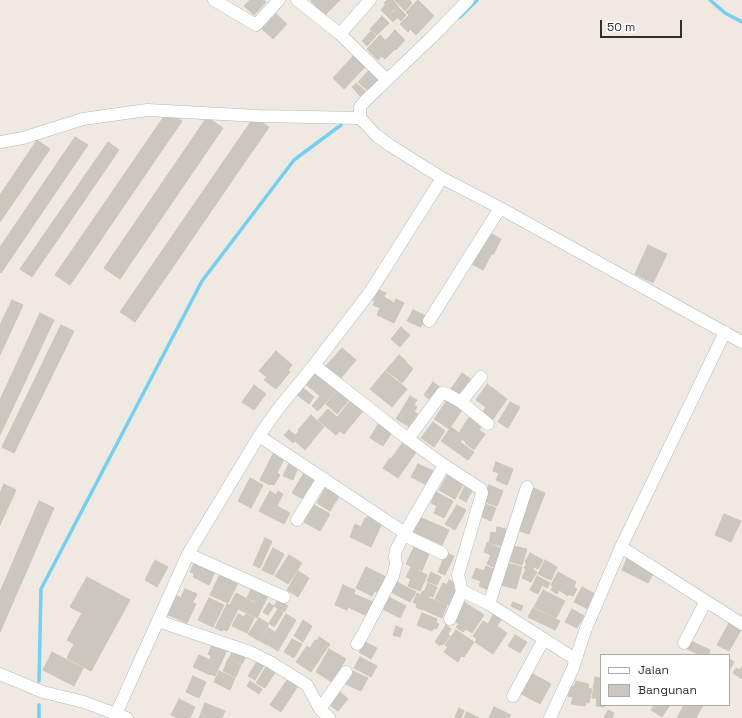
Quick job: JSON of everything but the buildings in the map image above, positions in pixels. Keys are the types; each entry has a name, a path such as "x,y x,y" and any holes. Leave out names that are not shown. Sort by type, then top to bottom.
{"street":[{"path":"214,0 256,26 279,0"},
{"path":"297,0 340,34 387,80"},
{"path":"340,34 370,0"},
{"path":"468,0 432,37 365,101 360,107 360,118 377,136 442,178 500,208 742,342"},
{"path":"0,142 23,138 83,119 147,110 259,116 360,118"},
{"path":"0,674 43,692 84,702 121,716 158,621 188,554 259,436 278,409 370,292 442,178"},
{"path":"429,321 500,208"},
{"path":"555,717 585,631 621,547 726,332"},
{"path":"314,365 408,439 444,465 482,489 458,575 462,591 450,619"},
{"path":"461,402 481,376"},
{"path":"408,439 442,393 447,394 461,402 488,424"},
{"path":"259,436 405,534 442,553"},
{"path":"357,644 393,576 396,564 396,550 444,465"},
{"path":"297,520 323,478"},
{"path":"489,604 527,487"},
{"path":"621,547 742,624"},
{"path":"188,554 284,597"},
{"path":"462,591 489,604 576,659"},
{"path":"684,643 706,601"},
{"path":"158,621 250,652 270,662 307,686 320,708 329,718"},
{"path":"513,696 544,639"},
{"path":"320,708 346,672"}],"waterway":[{"path":"460,17 477,0"},
{"path":"710,0 725,13 742,22"},
{"path":"39,681 41,589 202,281 294,160 341,125"},
{"path":"39,705 39,718"}]}
